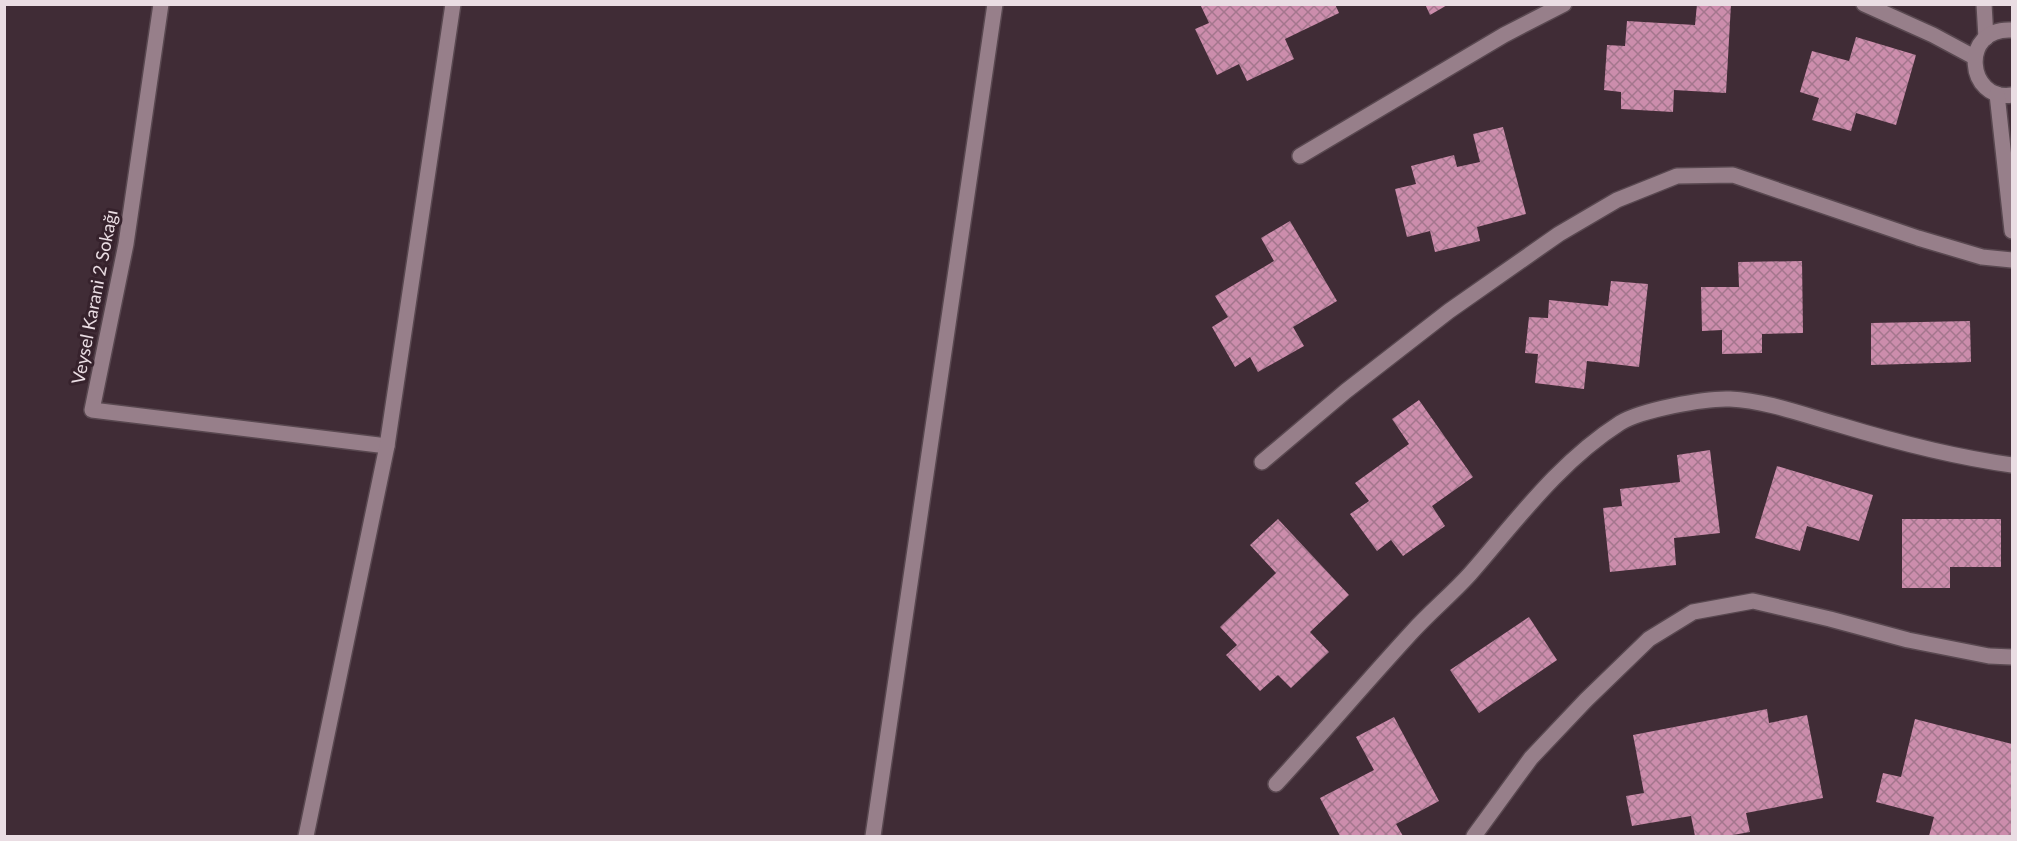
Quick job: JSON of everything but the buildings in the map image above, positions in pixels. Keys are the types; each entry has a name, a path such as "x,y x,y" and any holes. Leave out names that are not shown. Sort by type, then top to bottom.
{"street":[{"name":"Veysel Karani 2 Sokağı","path":"161,4 126,244 92,410 387,446"},
{"path":"306,837 387,446 453,4"},
{"path":"873,837 995,4"},
{"path":"1300,156 1504,35 1564,4"},
{"path":"1864,4 1933,35 1974,57"},
{"path":"1984,4 1986,38"},
{"path":"2013,30 1994,32 1978,46 1974,57 1979,79 1996,94 2013,95"},
{"path":"1996,94 2013,231"},
{"path":"1262,462 1346,391 1449,311 1559,234 1617,200 1677,176 1733,175 1918,238 1982,257 2013,260"},
{"path":"1276,784 1415,628 1468,576 1522,512 1573,458 1622,422 1668,406 1728,399 1781,407 1842,426 1960,456 2013,465"},
{"path":"1474,837 1531,758 1586,700 1648,639 1694,612 1753,601 1908,640 1989,656 2013,657"}]}
